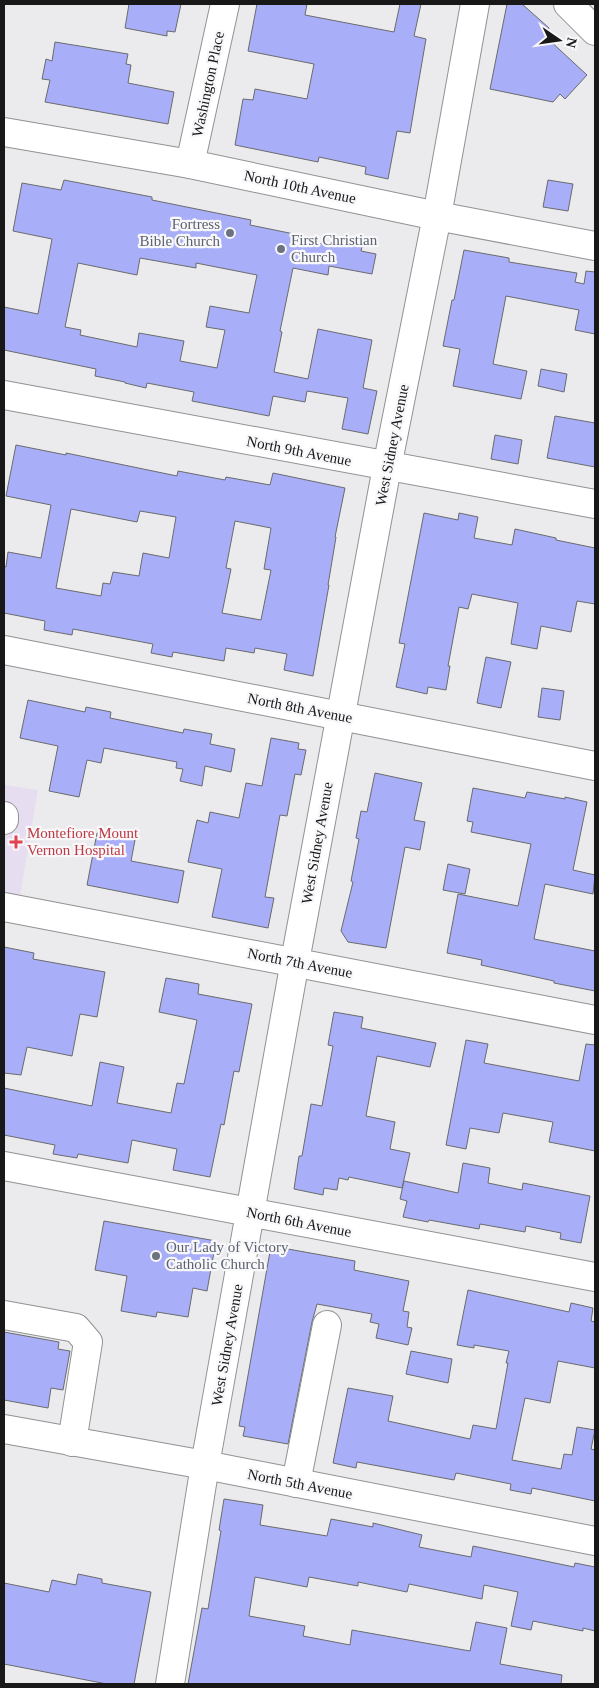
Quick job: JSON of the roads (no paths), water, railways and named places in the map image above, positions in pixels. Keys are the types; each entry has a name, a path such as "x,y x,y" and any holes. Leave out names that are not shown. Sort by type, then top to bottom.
{"street":[{"name":"Washington Place","path":"190,164 225,4"},
{"name":"West Sidney Avenue","path":"170,1684 205,1465 295,961 387,467 437,216 475,4"},
{"path":"568,4 595,31"},
{"name":"North 10th Avenue","path":"4,132 190,164 437,216 595,246"},
{"name":"North 9th Avenue","path":"4,395 595,504"},
{"name":"North 8th Avenue","path":"4,650 595,766"},
{"name":"North 7th Avenue","path":"4,906 595,1020"},
{"name":"North 6th Avenue","path":"4,1166 595,1277"},
{"path":"4,1315 76,1328 88,1342 72,1442"},
{"path":"296,1483 327,1325"},
{"name":"North 5th Avenue","path":"4,1429 205,1465 595,1541"}],"place":[{"name":"Fortress Bible Church","path":"230,233"},
{"name":"First Christian Church","path":"281,249"},
{"name":"Montefiore Mount Vernon Hospital","path":"16,842"},
{"name":"Our Lady of Victory Catholic Church","path":"156,1256"}]}
